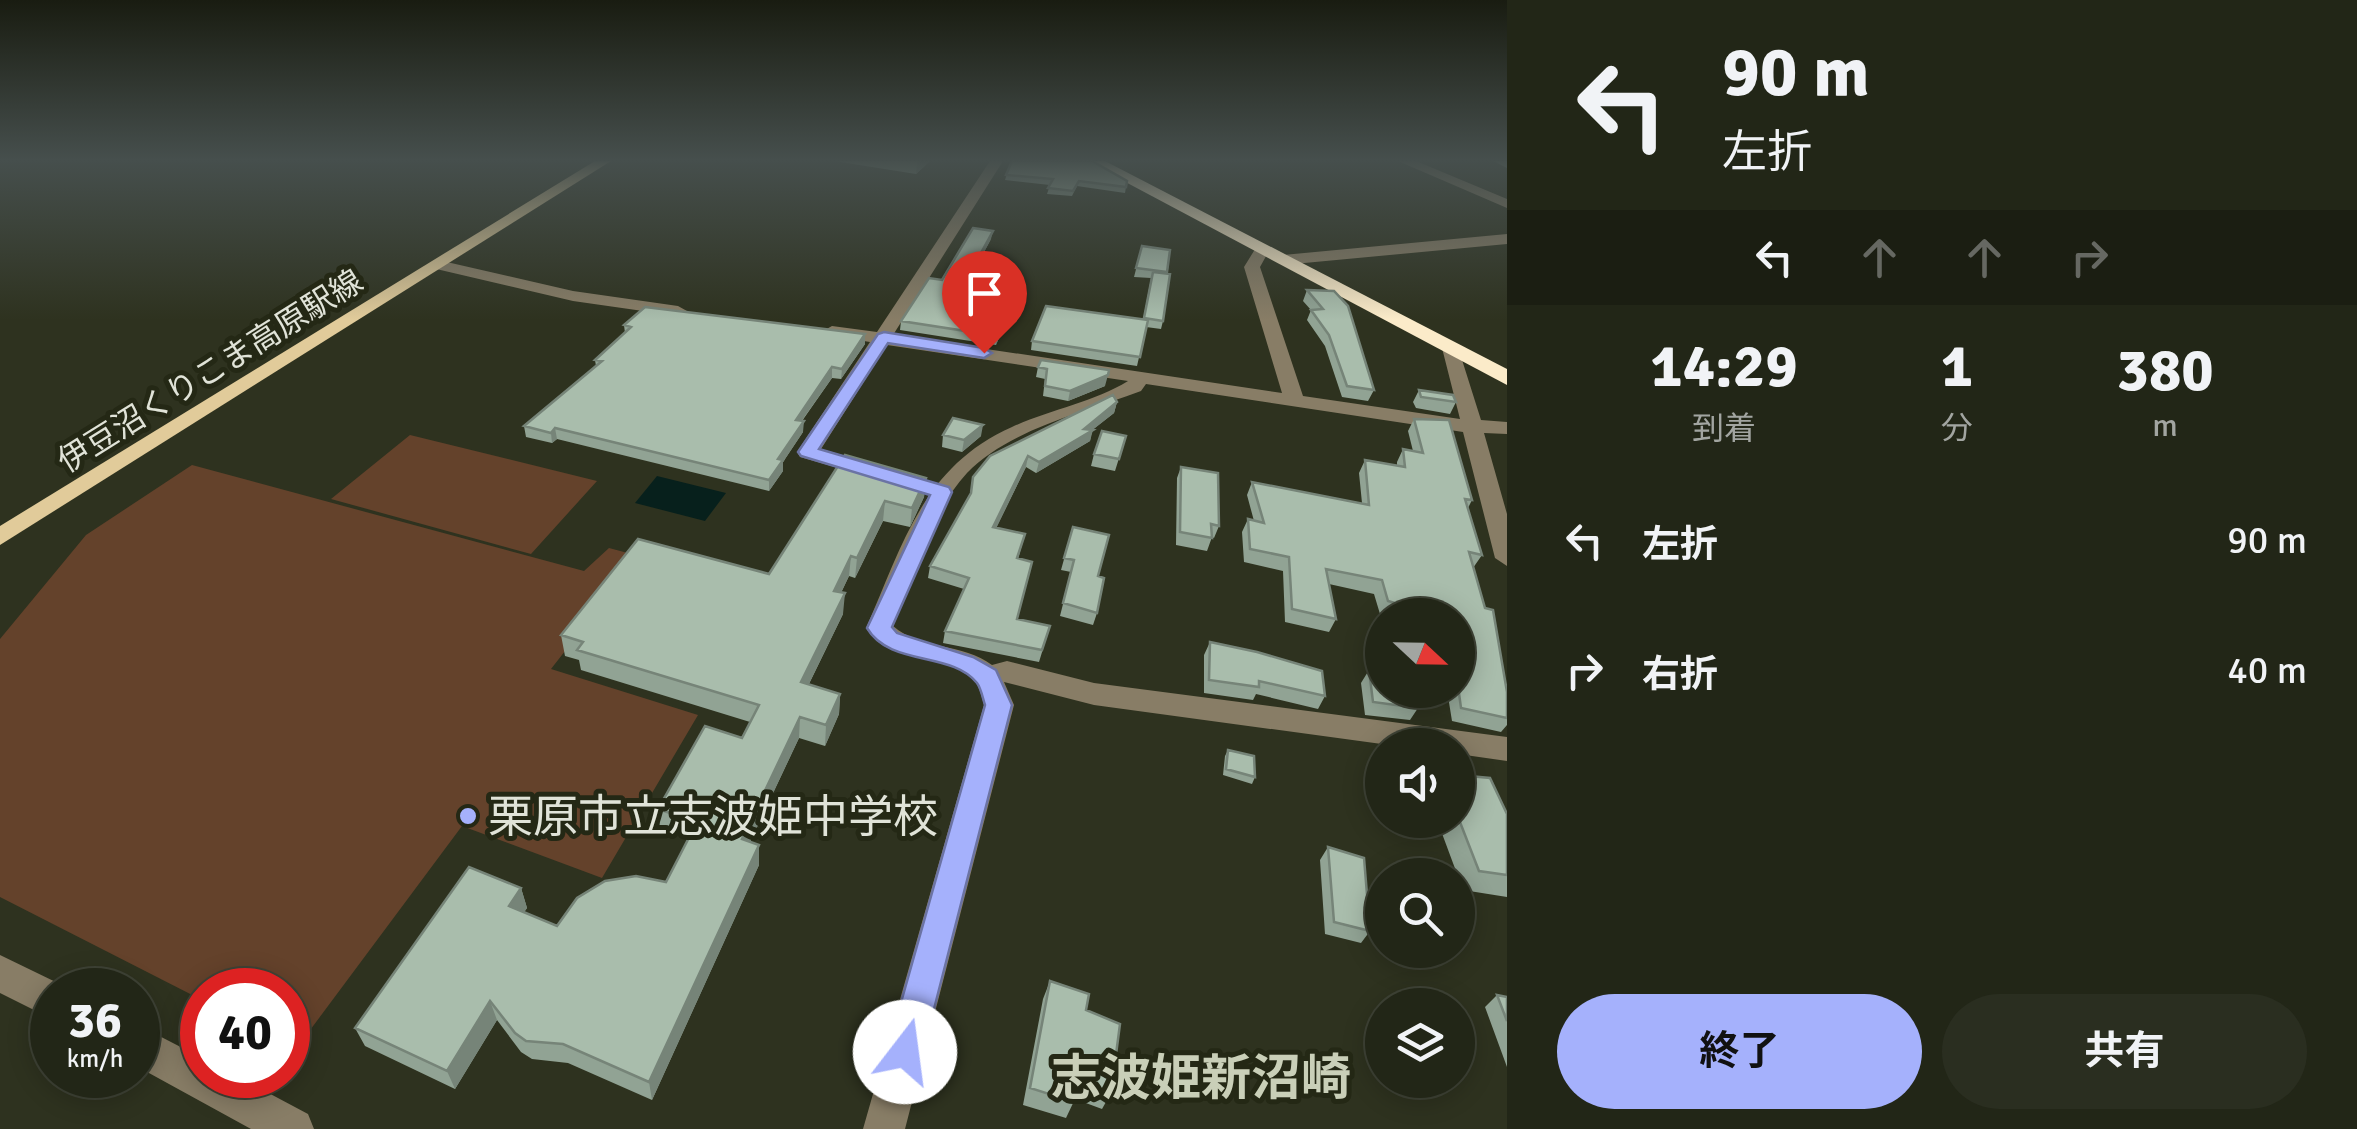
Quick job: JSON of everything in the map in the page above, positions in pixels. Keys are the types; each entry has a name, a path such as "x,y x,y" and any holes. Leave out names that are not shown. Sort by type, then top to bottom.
{"highway":[{"path":"1193,214 1507,378"}],"main road":[{"name":"伊豆沼くりこま高原駅線","path":"0,537 521,214"}],"street":[{"path":"892,477 808,452 964,214"},
{"path":"1283,260 1507,238"},
{"path":"1262,249 1252,266 1294,398"},
{"path":"438,265 573,296 688,312"},
{"path":"806,327 1507,428"},
{"path":"1450,348 1507,558"},
{"path":"884,1129 999,705 987,676 964,663 888,639 879,628 934,489 974,456 1041,423 1134,387 1141,375"},
{"path":"987,676 1007,671 1094,694 1507,749"},
{"path":"0,972 30,988"},
{"path":"160,1058 293,1129"}],"shaded area":[{"path":"410,435 597,481 531,554 331,499"},
{"path":"192,465 584,571 609,548 639,556 551,669 698,715 602,878 462,826 310,1030 310,968 180,968 180,989 160,979 160,968 139,968 0,897 0,639 86,535"}],"water":[{"path":"657,476 726,493 705,521 635,503"}],"building":[{"path":"973,228 993,231 958,295 1012,304 998,336 901,321 929,278 942,280"},
{"path":"1142,246 1170,250 1167,272 1136,268"},
{"path":"1153,272 1170,274 1163,321 1144,318"},
{"path":"1307,290 1334,291 1348,306 1374,390 1347,386 1329,335 1311,310 1323,309"},
{"path":"1046,306 1148,320 1140,357 1032,341"},
{"path":"645,307 865,334 842,369 832,367 796,420 804,421 769,480 555,428 551,433 524,426 602,361 595,360 631,327 624,325"},
{"path":"1041,360 1109,370 1108,375 1070,391 1045,386 1047,369 1038,367"},
{"path":"1419,390 1453,395 1456,402 1421,397"},
{"path":"1113,395 1117,402 1084,429 1093,430 1039,462 1028,456 993,527 1025,534 1017,558 1032,562 1017,619 1050,626 1042,650 945,631 969,578 930,566 971,493 973,477 990,456"},
{"path":"953,418 983,425 964,440 943,435"},
{"path":"1414,419 1449,420 1472,500 1465,499 1482,555 1469,552 1485,608 1493,610 1507,692 1507,718 1461,708 1475,708 1475,598 1387,598 1382,580 1326,569 1336,619 1292,609 1289,557 1250,549 1248,519 1264,523 1252,482 1369,505 1365,460 1405,467 1403,449 1423,453"},
{"path":"1102,431 1126,436 1119,459 1094,454"},
{"path":"845,455 926,478 912,508 885,501 857,558 851,556 834,591 845,593 801,682 840,694 826,725 800,717 742,839 759,845 649,1082 563,1044 526,1041 490,1001 447,1071 355,1028 469,867 521,888 509,906 557,926 577,898 605,881 636,876 666,882 697,822 658,809 705,726 742,738 759,705 577,650 583,642 561,635 638,539 769,574"},
{"path":"1181,467 1218,473 1219,526 1211,524 1212,538 1180,532"},
{"path":"1073,527 1109,535 1098,576 1104,578 1097,613 1063,603 1074,560 1064,558"},
{"path":"1210,642 1322,671 1325,696 1259,681 1259,687 1209,680"},
{"path":"1228,750 1254,756 1255,777 1226,769"},
{"path":"1475,777 1490,778 1507,814 1507,875 1479,871 1466,838 1475,838"},
{"path":"1328,847 1364,858 1365,870 1365,930 1334,922"},
{"path":"1050,981 1089,994 1086,1010 1120,1024 1111,1093 1080,1081 1074,1102 1030,1088"},
{"path":"1497,995 1507,997 1507,1021"}],"place":[{"name":"栗原市立志波姫中学校","path":"468,816"}],"district":[{"name":"志波姫新沼崎","path":"1201,1077"}],"route":[{"path":"905,1052 999,705 987,676 964,663 888,639 879,628 942,492 808,452 884,337 984,353"}]}
